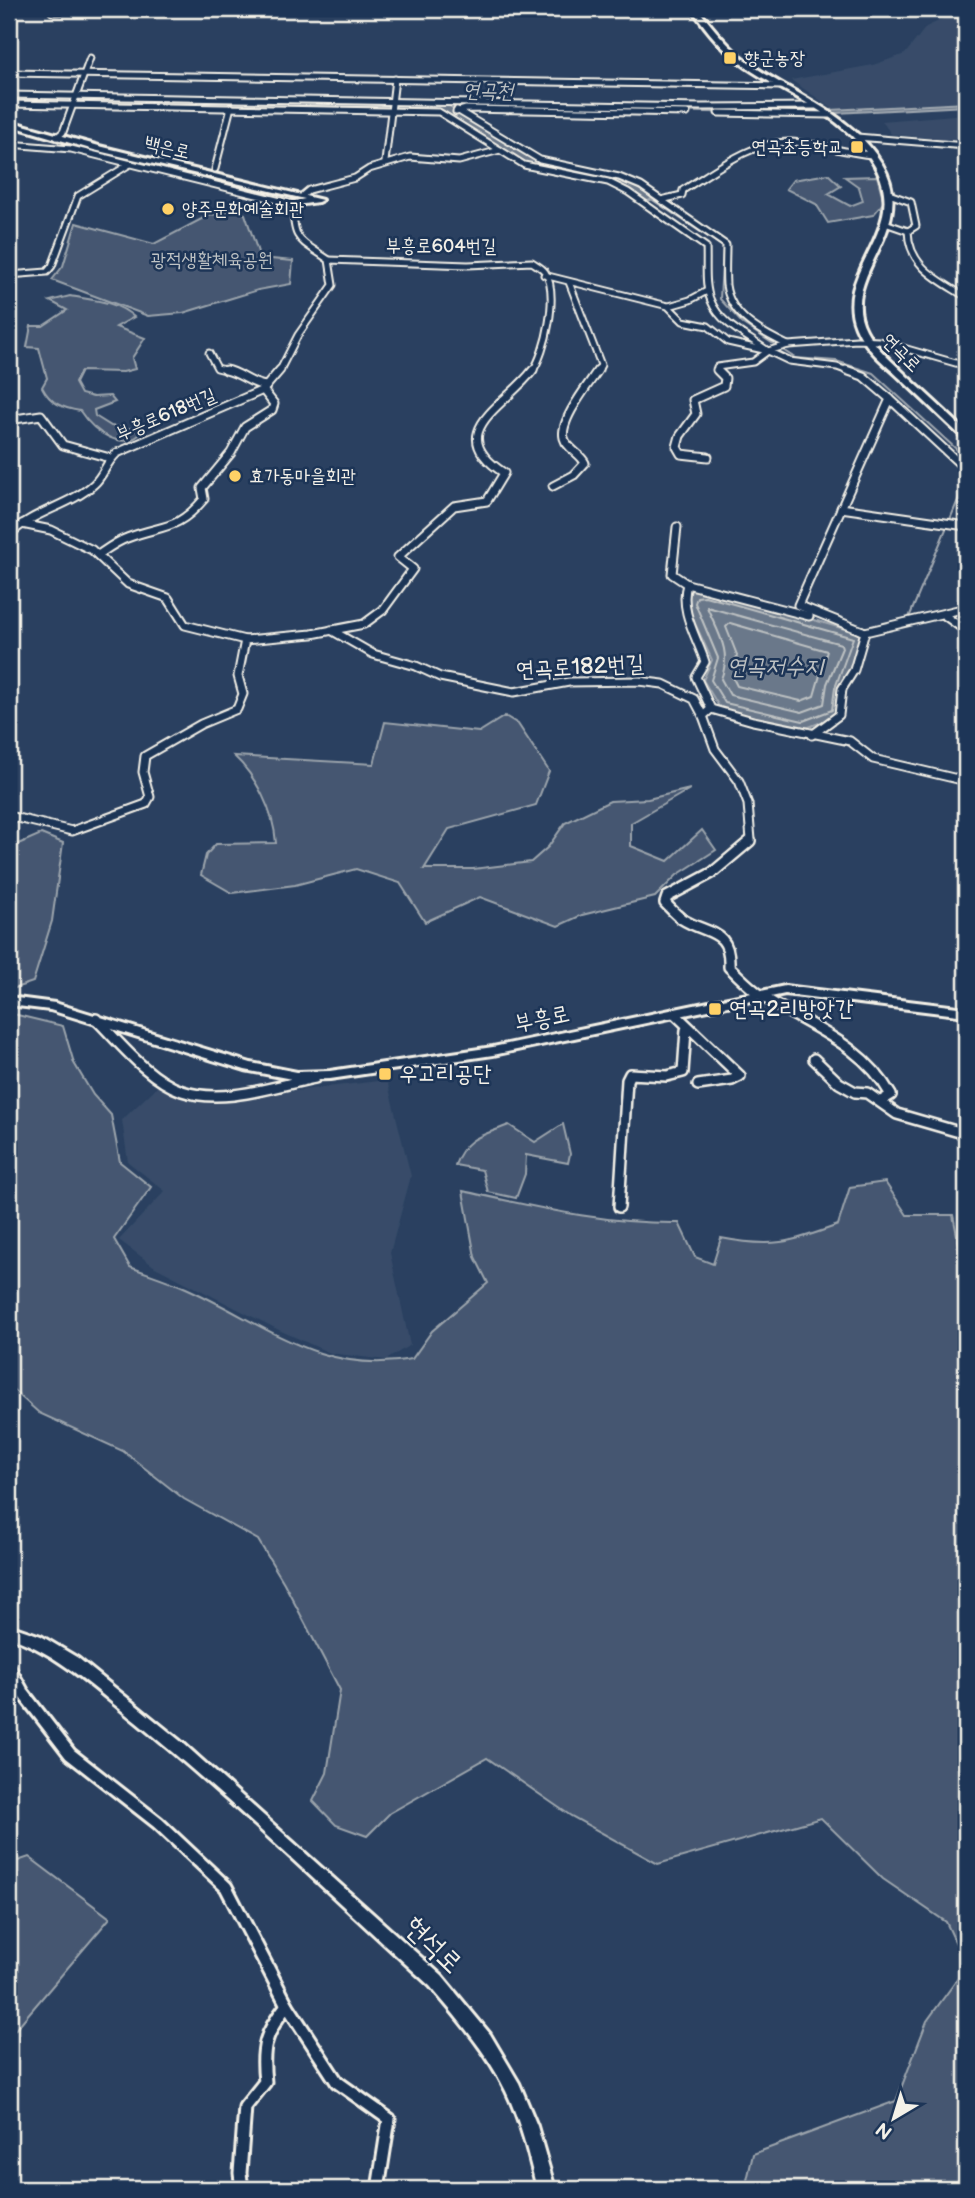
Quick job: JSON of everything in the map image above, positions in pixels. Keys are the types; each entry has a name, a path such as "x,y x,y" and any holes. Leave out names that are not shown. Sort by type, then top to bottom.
{"street":[{"path":"52,12 91,9"},
{"path":"695,9 735,55 829,115"},
{"path":"46,145 53,136 62,132 90,58"},
{"path":"9,73 782,86"},
{"path":"385,162 395,79"},
{"path":"9,95 725,107 815,106"},
{"path":"9,104 393,109 427,110 445,115 524,164 608,182 628,192 706,247 708,291 711,302 726,321 768,351 789,361 837,367 863,376 960,464"},
{"path":"192,178 215,169 231,107"},
{"path":"445,115 466,109 829,115"},
{"path":"458,110 540,160 619,177 641,186 726,245 726,289 735,307 759,329 786,345"},
{"name":"연곡로","path":"829,115 857,137 872,155 889,194 885,223 856,289 857,312 866,340 966,436"},
{"name":"백은로","path":"9,123 318,200"},
{"path":"857,137 966,146"},
{"path":"662,200 682,195 683,190 746,152 781,142 809,144 850,155 872,155"},
{"path":"9,144 46,145 265,194 293,204 318,200"},
{"path":"303,195 355,178 385,162 410,157 459,161 500,150"},
{"path":"9,275 47,272 52,266 78,195 130,164"},
{"path":"192,178 203,176 250,183"},
{"name":"연곡로","path":"889,194 911,202 916,226 908,231 910,255 917,264 966,298"},
{"path":"265,388 277,376 298,335 333,285 329,260 303,243 293,230 293,204"},
{"path":"885,223 908,231"},
{"name":"부흥로604번길","path":"329,260 468,265 532,262 545,272 544,275 569,282 586,283 669,306 683,321 708,326 728,342 768,351"},
{"path":"20,524 51,530 98,555 128,584 168,598 185,625 245,640 280,639 353,628 374,620 413,569 398,557 454,506 487,500 504,473 482,455 477,447 478,430 489,414 527,380 538,362 547,314 553,302 544,275"},
{"path":"553,486 574,475 585,463 583,457 567,444 563,437 565,422 601,365 569,282"},
{"path":"669,306 708,291"},
{"path":"708,457 681,454 677,447 680,436 696,414 693,400 724,386 725,378 717,371 717,367 753,362 768,351 786,345 866,340 894,345 966,366"},
{"name":"부흥로618번길","path":"98,555 125,538 166,530 189,518 204,499 202,488 231,453 244,426 272,410 274,404 265,388 253,384 239,373 217,368 209,353"},
{"name":"부흥로618번길","path":"9,535 20,524 79,494 95,482 110,458 138,442 265,388"},
{"path":"865,632 798,605 890,399"},
{"path":"9,420 41,415 63,445 110,458"},
{"path":"841,509 966,526"},
{"path":"677,527 672,574 687,584 865,632 903,620 944,615 966,608"},
{"path":"687,584 684,600 688,623 695,631 705,662 696,677 711,709"},
{"path":"944,615 966,631"},
{"name":"연곡로182번길","path":"331,630 373,654 416,666 440,677 514,692 569,682 663,684 694,699 715,749 739,781 750,811 751,840 722,867 698,884 667,897 665,903 681,919 718,934 730,951 729,967 761,995"},
{"path":"813,735 839,715 842,690 854,670 865,632"},
{"path":"9,816 72,831 146,804 150,797 143,772 145,756 201,724 237,709 243,694 238,676 245,640"},
{"path":"702,716 711,709"},
{"path":"711,709 813,735 850,741 873,759 966,780"},
{"name":"부흥로","path":"96,1019 129,1053 179,1090 195,1094 253,1090 330,1075 493,1051 785,990 966,1012"},
{"path":"761,995 822,1028 862,1058 884,1078 891,1095 881,1101"},
{"name":"부흥로","path":"9,1001 51,1006 268,1072 297,1076 330,1075"},
{"path":"674,1013 686,1030 728,1059 740,1076 732,1080 698,1085"},
{"path":"619,1207 627,1080 630,1074 667,1076 683,1072 686,1030"},
{"path":"814,1059 839,1083 855,1092 867,1093 897,1114 966,1134"},
{"path":"9,1631 36,1640 73,1662 219,1784"},
{"path":"9,1668 23,1693 70,1754 158,1823 226,1887 288,2005 337,2082 389,2119 378,2189"},
{"name":"현석로","path":"219,1784 436,1981 472,2022 499,2062 521,2105 547,2189"},
{"path":"242,2189 240,2173 245,2107 265,2082 261,2054 268,2029 288,2005"}],"shaded area":[{"path":"945,18 966,18 966,102 833,109 791,80 873,65 905,54 926,27"},
{"path":"966,114 966,143 891,134 882,121"},
{"path":"387,1080 411,1176 390,1253 410,1345 386,1360 330,1353 155,1267 119,1240 165,1191 128,1162 122,1120 158,1086 217,1100"}],"green space":[{"path":"828,174 841,186 828,194 850,206 863,201 859,187 845,177 877,176 884,202 873,215 828,223 816,204 786,189 793,180"},
{"name":"광적생활체육공원","path":"234,208 245,214 260,258 293,261 291,284 258,290 183,313 148,316 52,280 63,266 76,223 154,244 211,214 221,216"},
{"path":"70,296 104,302 120,308 134,317 116,327 145,338 132,358 135,369 123,372 81,371 75,383 81,394 93,397 110,396 115,402 94,410 95,416 111,426 144,430 136,437 118,440 109,437 93,426 80,411 53,401 42,387 47,378 39,348 27,347 31,326 43,326 67,310 50,301"},
{"path":"505,716 518,724 549,771 536,805 449,829 424,869 473,869 531,862 548,847 565,823 610,801 648,799 690,789 631,823 631,846 668,861 702,830 716,850 677,875 655,897 582,915 558,926 480,897 425,922 400,883 356,869 295,885 232,893 201,875 206,855 216,844 276,843 272,819 263,795 234,756 374,764 385,722 479,732"},
{"path":"41,834 63,843 52,921 33,982 9,990 9,848"},
{"path":"9,1013 63,1026 74,1063 93,1095 111,1115 120,1162 151,1187 114,1239 130,1267 186,1288 294,1343 349,1360 379,1362 412,1359 432,1331 488,1283 475,1257 463,1191 597,1218 679,1223 695,1257 713,1264 721,1238 754,1243 781,1242 838,1225 850,1187 885,1182 907,1215 953,1215 966,1280 966,1965 946,1922 883,1879 821,1818 658,1864 571,1816 487,1758 390,1813 367,1836 336,1825 313,1801 327,1773 340,1690 284,1583 258,1540 184,1499 123,1451 39,1413 9,1386"},
{"path":"563,1124 570,1154 568,1163 526,1155 525,1174 516,1198 488,1192 482,1170 455,1165 459,1155 470,1142 509,1125 535,1142"},
{"path":"29,1857 110,1918 9,2037 9,1864"},
{"path":"966,1967 966,2189 745,2189 753,2154 896,2101 927,2021"}],"water":[{"path":"9,97 763,110 830,110 966,103 966,106 817,114 451,107 537,161 620,179 655,198 646,202 613,182 524,163 434,108 9,101"},
{"name":"연곡저수지","path":"705,588 865,635 842,689 839,715 804,729 721,710 703,680 712,660 687,602 691,591"}],"waterway":[{"path":"651,199 723,247 720,299 743,324 795,358 836,361 873,373 966,458"},
{"path":"908,620 966,481"}],"place":[{"name":"향군농장","path":"730,58"},
{"name":"연곡초등학교","path":"857,147"},
{"name":"양주문화예술회관","path":"168,209"},
{"name":"효가동마을회관","path":"235,476"},
{"name":"연곡2리방앗간","path":"715,1009"},
{"name":"우고리공단","path":"385,1074"}],"water label":[{"name":"연곡천","path":"488,91"}]}
